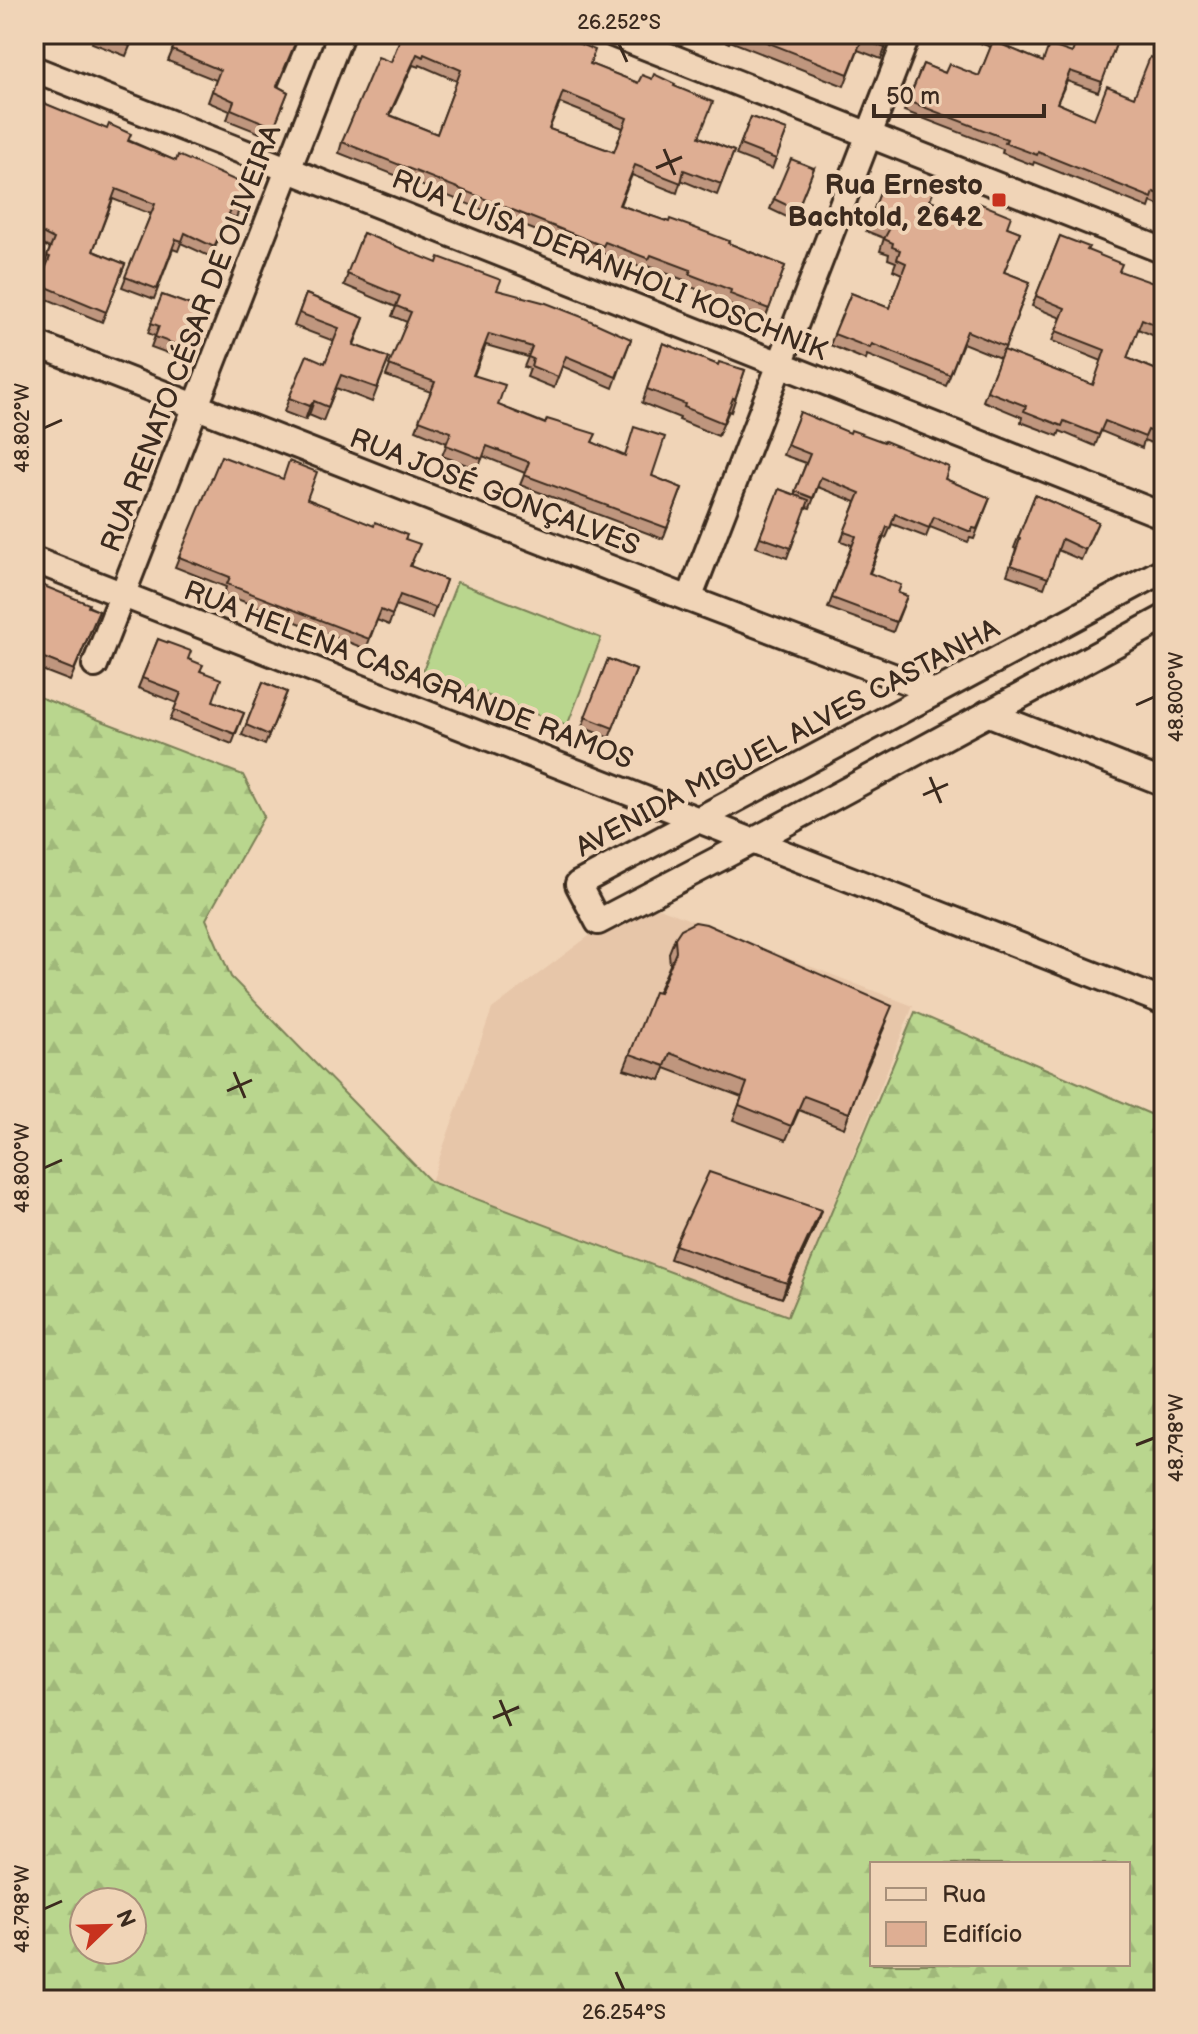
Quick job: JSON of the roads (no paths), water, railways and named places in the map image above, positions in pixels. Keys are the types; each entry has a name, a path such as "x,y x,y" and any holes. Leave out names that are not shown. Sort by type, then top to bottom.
{"street":[{"name":"RUA RENATO CÉSAR DE OLIVEIRA","path":"95,665 341,34"},
{"path":"613,34 1164,251"},
{"path":"689,599 908,34"},
{"name":"RUA LUÍSA DERANHOLI KOSCHNIK","path":"34,69 1164,516"},
{"name":"RUA JOSÉ GONÇALVES","path":"34,343 935,692"},
{"name":"RUA HELENA CASAGRANDE RAMOS","path":"34,560 1164,1002"},
{"name":"AVENIDA MIGUEL ALVES CASTANHA","path":"1164,570 578,884 598,922 1164,618"},
{"path":"987,713 1164,783"}],"place":[{"name":"Rua Ernesto Bachtold, 2642","path":"999,200"}]}
